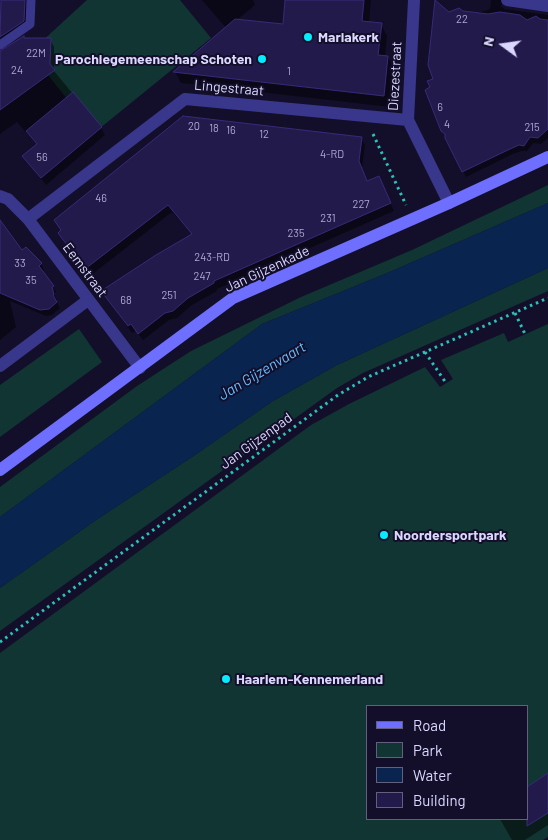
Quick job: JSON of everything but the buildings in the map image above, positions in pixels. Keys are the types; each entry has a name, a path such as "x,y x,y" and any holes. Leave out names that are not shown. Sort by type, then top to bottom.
{"street":[{"name":"Diezestraat","path":"414,0 408,120 449,203"},
{"path":"507,0 548,6"},
{"name":"Lingestraat","path":"28,219 185,99 408,120"},
{"name":"Jan Gijzenkade","path":"0,470 233,298 449,203 548,157"},
{"name":"Eemstraat","path":"0,196 8,198 28,219 140,368"},
{"path":"0,366 88,300"}],"lane":[{"path":"0,45 30,24 31,0"}],"path":[{"path":"365,116 413,219"},
{"name":"Jan Gijzenpad","path":"0,642 338,395 368,377 548,298"},
{"path":"515,312 525,334"},
{"path":"425,352 446,383"}],"green space":[{"path":"87,0 180,0 211,38 94,133 40,65 41,42"},
{"path":"548,185 548,203 385,274 262,324 0,517 0,487 137,386 191,351 301,297 412,250"},
{"path":"548,268 548,291 363,373 337,388 0,631 0,588 96,520 273,401 337,365"},
{"name":"Noordersportpark","path":"548,324 548,837 543,840 0,840 0,653 311,425 425,367 440,387 453,379 441,360 504,333 508,342"},
{"path":"79,329 102,362 0,437 0,385"}],"water":[{"name":"Jan Gijzenvaart","path":"548,203 548,268 337,365 273,401 96,520 0,588 0,517 262,324 385,274"}],"place":[{"name":"Mariakerk","path":"308,37"},
{"name":"Parochiegemeenschap Schoten","path":"262,59"},
{"name":"Noordersportpark","path":"384,535"},
{"name":"Haarlem-Kennemerland","path":"226,679"}]}
